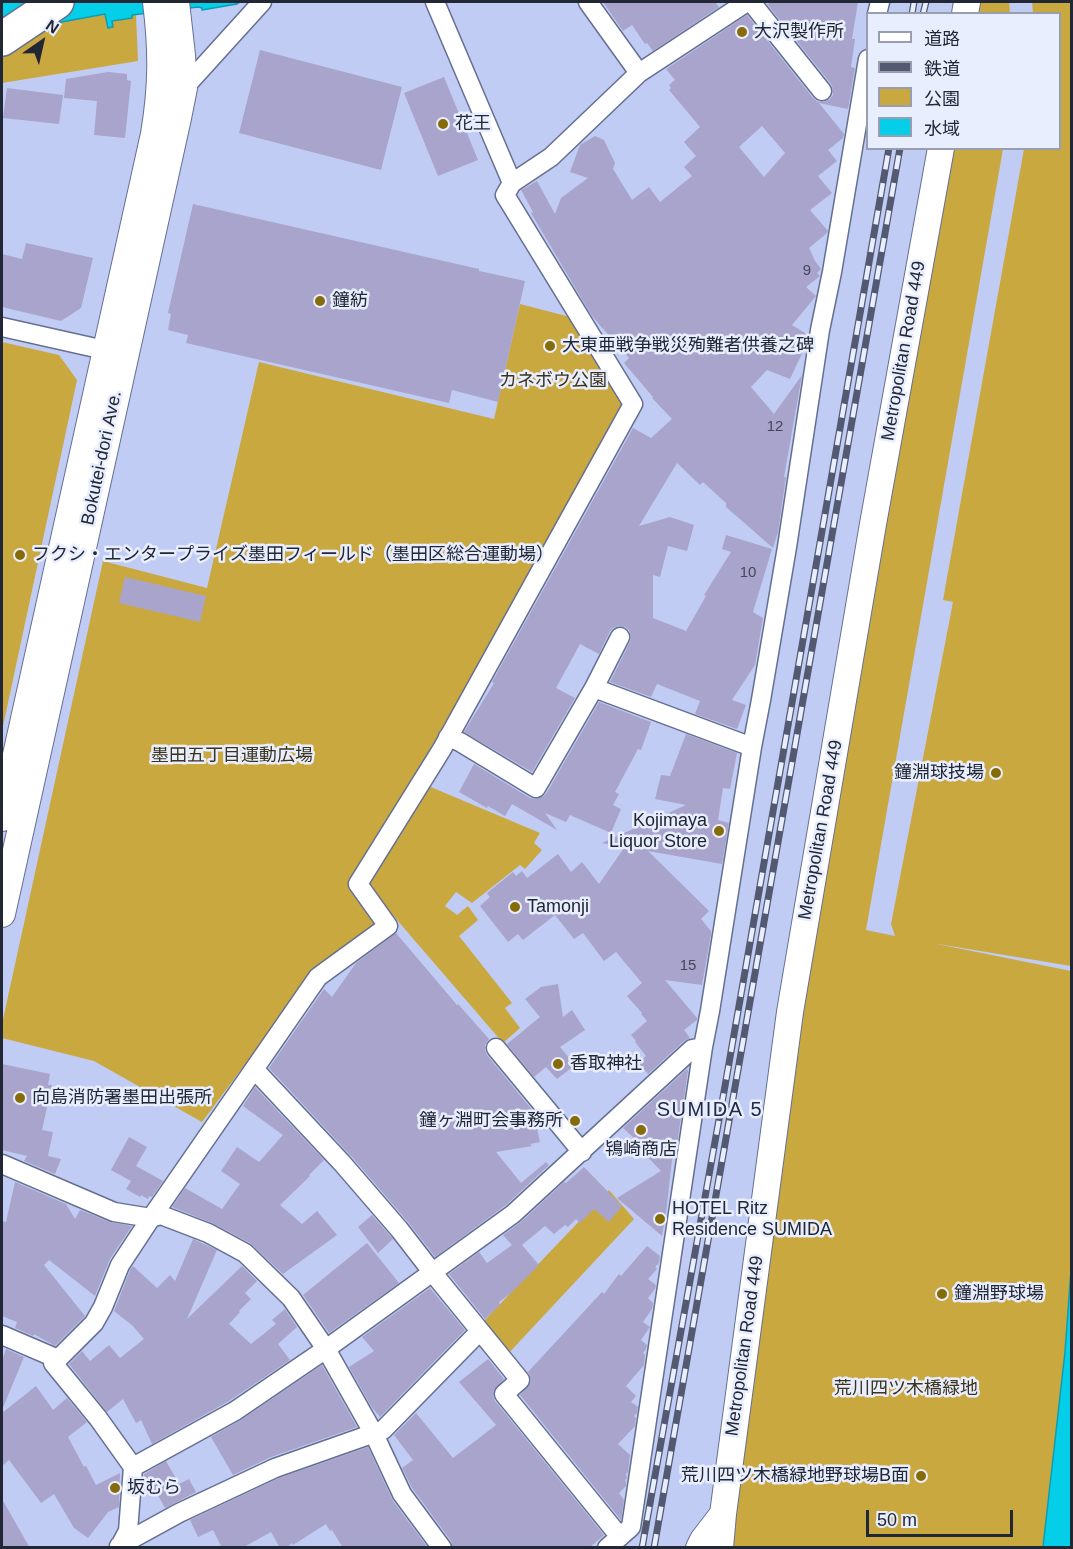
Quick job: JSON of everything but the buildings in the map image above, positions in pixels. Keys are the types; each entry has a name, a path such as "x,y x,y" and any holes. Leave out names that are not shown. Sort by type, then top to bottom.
{"highway":[{"path":"2,24 37,2"},
{"path":"2,39 57,2"}],"main road":[{"name":"Bokutei-dori Ave.","path":"2,818 115,353 178,118 184,88 182,55 166,8"},
{"name":"Bokutei-dori Ave.","path":"2,914 115,353 158,109 166,8"},
{"name":"Metropolitan Road 449","path":"720,1548 790,1012 940,150"},
{"name":"Metropolitan Road 449","path":"699,1548 723,1514"}],"street":[{"path":"184,88 262,2"},
{"path":"435,2 512,183"},
{"path":"588,2 639,74"},
{"path":"2,1335 58,1359 93,1323 103,1307 120,1265 318,977 388,926 358,884 448,737 633,404 505,195 512,183 551,157 639,74 749,2 822,91"},
{"path":"254,1069 342,1163 399,1229 519,1380 504,1394 613,1542 631,1527 703,1047 787,547 820,330 834,261 866,65"},
{"path":"2,327 115,353"},
{"path":"448,737 536,788 594,688 620,637"},
{"path":"594,688 752,747"},
{"path":"133,1467 235,1411 433,1273 513,1214 692,1049 703,1047"},
{"path":"496,1048 582,1152"},
{"path":"2,1164 114,1212 151,1218 161,1215 208,1233 245,1253 291,1298 326,1348 374,1434 402,1494 442,1548"},
{"path":"119,1546 179,1513 275,1468 383,1430 480,1331"},
{"path":"53,1363 98,1418 133,1467 128,1530 119,1546"}],"green space":[{"path":"979,2 1009,2 1010,12 977,12"},
{"name":"荒川四ツ木橋緑地","path":"1032,2 1071,2 1071,966 932,943 1071,971 1071,1270 1065,1352 1043,1547 732,1548 769,1239 816,920 953,150 1003,150 866,930 895,936 891,924 953,602 943,600 1024,150 1061,150 1061,12 1033,12"},
{"path":"106,14 108,28 112,21 136,15 138,61 2,83 2,33"},
{"name":"墨田五丁目運動広場","path":"520,304 570,317 624,404 382,835 348,882 378,925 315,970 202,1122 94,1061 2,1038 2,1024 103,561 207,588 259,362 494,419"},
{"name":"フクシ・エンタープライズ墨田フィールド（墨田区総合運動場）","path":"2,342 59,355 77,380 2,731"},
{"path":"426,785 540,833 534,843 542,850 525,869 520,865 472,903 456,892 445,906 457,915 468,906 478,920 459,936 512,1003 505,1008 520,1028 503,1043 366,884"},
{"path":"609,1190 634,1219 506,1356 481,1324"}],"water":[{"path":"2,2 240,2 202,10 198,7 132,15 132,18 112,21 113,27 108,28 105,14 2,33"},
{"path":"1071,1270 1071,1547 1043,1547 1065,1352"}],"railway":[{"path":"912,12 914,2"},
{"path":"924,12 926,2"},
{"path":"642,1548 889,150"},
{"path":"654,1548 900,150"}],"place":[{"name":"大沢製作所","path":"742,32"},
{"name":"花王","path":"443,124"},
{"name":"鐘紡","path":"320,301"},
{"name":"大東亜戦争戦災殉難者供養之碑","path":"550,346"},
{"name":"フクシ・エンタープライズ墨田フィールド（墨田区総合運動場）","path":"20,555"},
{"name":"鐘淵球技場","path":"996,773"},
{"name":"Kojimaya Liquor Store","path":"719,831"},
{"name":"Tamonji","path":"515,907"},
{"name":"香取神社","path":"558,1064"},
{"name":"向島消防署墨田出張所","path":"20,1098"},
{"name":"鐘ヶ淵町会事務所","path":"575,1121"},
{"name":"鴇崎商店","path":"641,1130"},
{"name":"HOTEL Ritz Residence SUMIDA","path":"660,1219"},
{"name":"鐘淵野球場","path":"942,1294"},
{"name":"荒川四ツ木橋緑地野球場B面","path":"921,1476"},
{"name":"坂むら","path":"115,1488"}],"district":[{"name":"SUMIDA 5","path":"710,1110"}],"park label":[{"name":"カネボウ公園","path":"553,381"}]}
